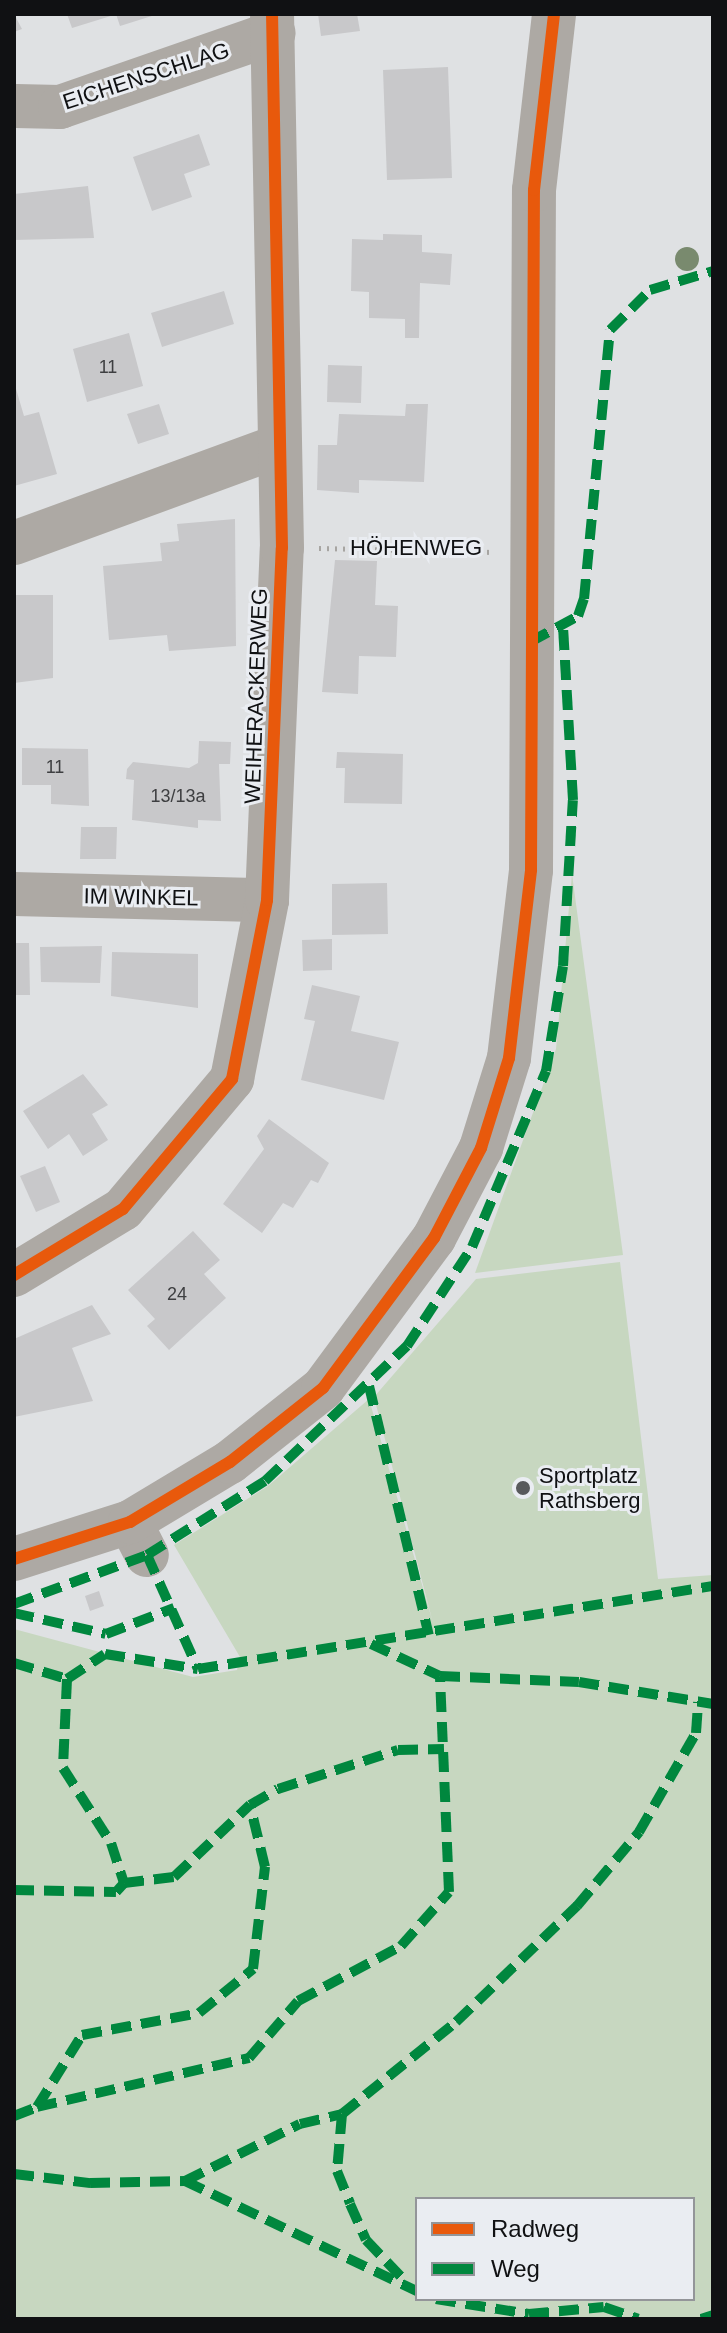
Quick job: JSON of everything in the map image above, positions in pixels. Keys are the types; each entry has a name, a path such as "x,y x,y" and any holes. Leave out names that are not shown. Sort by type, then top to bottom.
{"street":[{"path":"14,1559 139,1538 323,1388 434,1238 481,1148 509,1058 531,870 534,190 554,14"},
{"name":"EICHENSCHLAG","path":"16,106 60,107 273,23"},
{"name":"WEIHERACKERWEG","path":"14,1275 123,1209 232,1079 267,900 282,548 273,23"},
{"path":"14,543 279,446"},
{"name":"IM WINKEL","path":"14,894 267,900"}],"green space":[{"path":"572,874 623,1255 475,1273 556,1049"},
{"path":"620,1262 658,1579 713,1575 713,2319 14,2319 14,1629 193,1677 237,1670 240,1657 174,1545 268,1486 369,1399 433,1623 374,1397 476,1279"}],"building":[{"path":"14,14 22,29 14,32"},
{"path":"67,14 114,14 114,15 72,28"},
{"path":"116,14 155,14 155,15 120,26"},
{"path":"318,14 357,14 360,31 321,36"},
{"path":"448,67 452,178 387,180 383,70"},
{"path":"199,134 210,165 184,174 192,197 152,211 133,157"},
{"path":"88,186 94,238 14,240 14,194"},
{"path":"383,234 422,235 422,252 452,254 450,285 420,283 419,338 405,338 405,319 369,318 369,292 351,291 352,239 383,240"},
{"path":"224,291 234,324 162,347 151,313"},
{"path":"129,333 143,386 87,402 73,349"},
{"path":"328,365 362,366 361,403 327,402"},
{"path":"14,382 24,416 39,412 57,474 14,486"},
{"path":"159,404 169,434 138,444 127,414"},
{"path":"406,404 428,404 424,482 359,480 359,493 317,490 318,445 337,445 339,414 405,416"},
{"path":"235,519 236,646 169,651 167,635 109,640 103,566 162,561 160,543 179,541 177,524"},
{"path":"335,560 377,561 375,605 398,606 396,657 359,656 358,694 322,692"},
{"path":"14,595 53,595 53,678 14,683"},
{"path":"199,741 231,742 230,764 219,764 221,821 198,820 198,828 132,820 134,780 126,779 127,769 133,762 189,768 198,763"},
{"path":"22,748 88,749 89,806 51,804 51,785 22,785"},
{"path":"337,752 403,754 402,804 344,803 345,768 336,768"},
{"path":"81,827 117,827 116,859 80,859"},
{"path":"387,883 388,934 332,935 332,884"},
{"path":"332,939 332,970 303,971 302,940"},
{"path":"14,943 29,943 30,995 14,995"},
{"path":"102,946 100,983 41,982 40,947"},
{"path":"112,952 198,954 198,1008 111,996"},
{"path":"312,985 360,996 351,1031 399,1042 384,1100 301,1080 315,1021 304,1019"},
{"path":"83,1074 108,1105 92,1114 108,1140 83,1156 69,1134 48,1149 23,1111"},
{"path":"269,1119 329,1163 318,1183 311,1180 293,1208 283,1203 262,1233 223,1204 264,1149 257,1136"},
{"path":"45,1166 60,1202 36,1212 20,1176"},
{"path":"193,1231 220,1260 204,1274 226,1298 169,1350 147,1326 155,1319 128,1290"},
{"path":"92,1305 111,1334 72,1348 93,1401 14,1417 14,1339"},
{"path":"99,1591 104,1606 90,1611 85,1596"}],"marked path":[{"path":"530,642 578,616 584,599 610,330 650,290 713,271"},
{"path":"14,1604 147,1555 265,1481 407,1346 472,1247 546,1071 563,966 573,800 563,626"},
{"path":"369,1386 429,1635"},
{"path":"147,1555 198,1669"},
{"path":"14,1663 67,1679 105,1654 198,1669 713,1586"},
{"path":"14,1613 106,1634 174,1608"},
{"path":"371,1644 440,1676 579,1682 713,1704"},
{"path":"37,2107 249,2058 298,2001 401,1946 449,1892 440,1676"},
{"path":"67,1679 63,1768 111,1843 124,1883"},
{"path":"185,2181 300,2124 342,2114 456,2022 577,1906 639,1832 696,1733 698,1702"},
{"path":"124,1883 174,1877 250,1805 278,1789 398,1750 444,1749"},
{"path":"14,2116 37,2107 82,2035 199,2013 253,1969 265,1867 250,1805"},
{"path":"14,1890 116,1892 124,1883"},
{"path":"342,2114 337,2171 366,2240 407,2283"},
{"path":"14,2174 90,2183 185,2181 415,2290"},
{"path":"448,2301 529,2314 604,2307 638,2319"},
{"path":"701,2319 713,2315"}],"cycle path":[{"path":"14,1275 123,1209 232,1079 267,900 282,548 272,14"},
{"path":"14,1559 130,1522 230,1462 323,1388 434,1238 481,1148 509,1058 531,870 534,190 554,14"}],"place":[{"name":"Sportplatz Rathsberg","path":"523,1488"}]}
